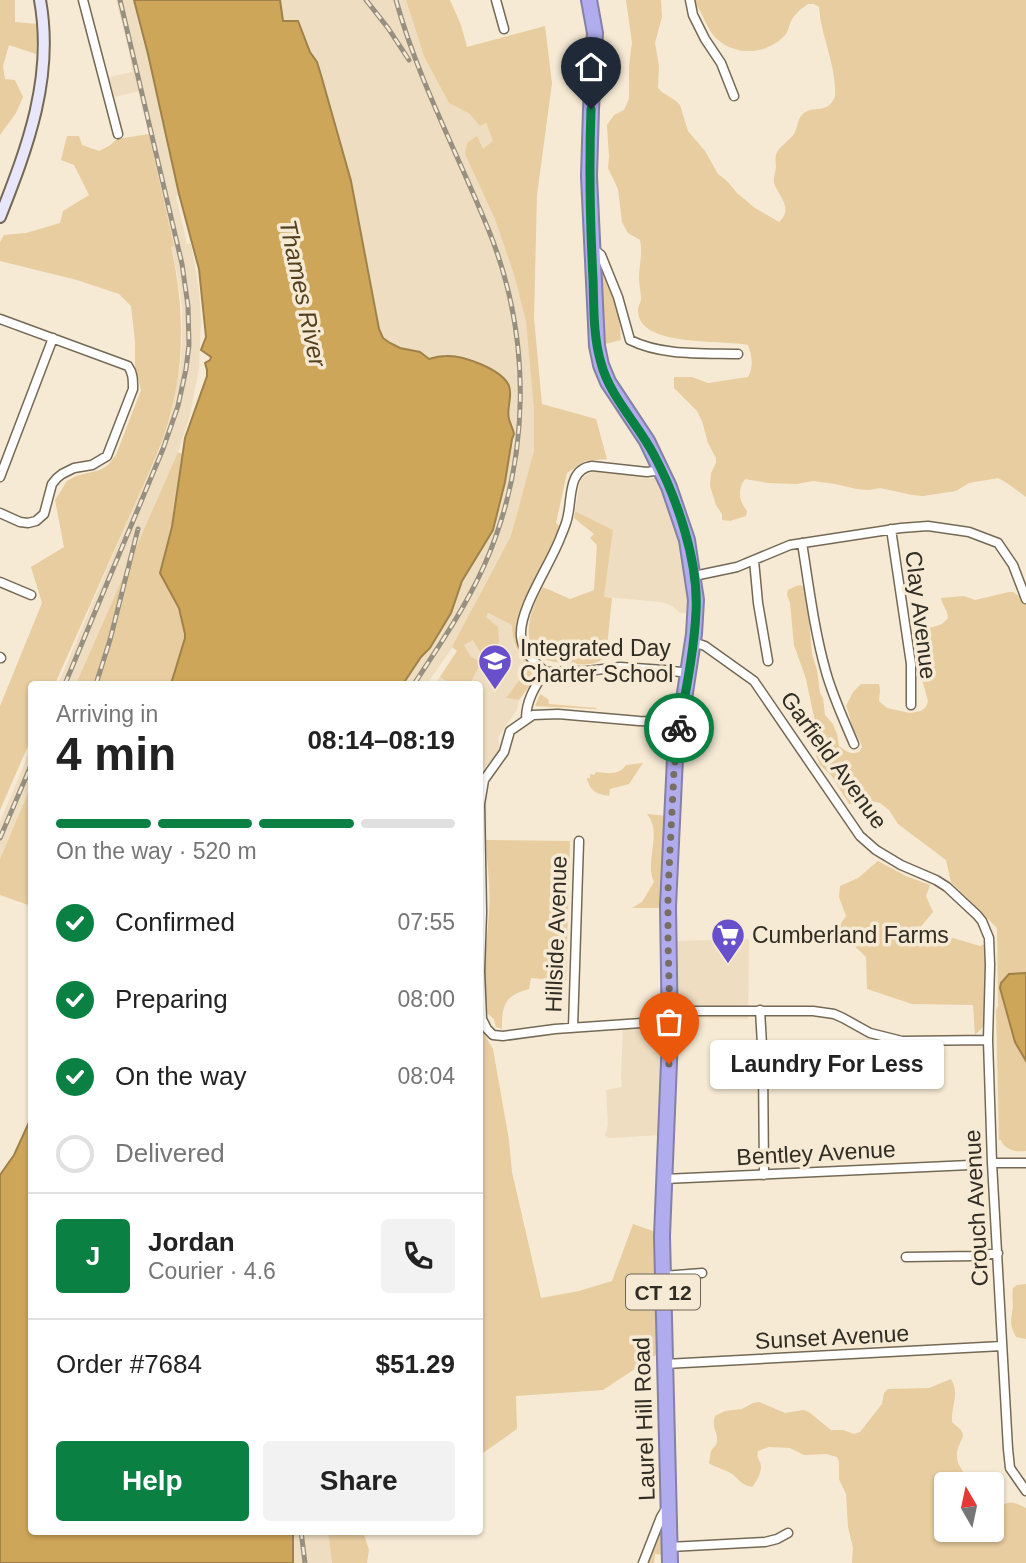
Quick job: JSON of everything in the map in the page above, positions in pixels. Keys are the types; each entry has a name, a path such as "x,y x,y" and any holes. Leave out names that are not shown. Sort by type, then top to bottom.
{"highway":[{"name":"CT 12","path":"589,0 595,37 589,161 596,331 601,365 613,390 644,436 662,470 682,525 694,576 696,611 693,642 674,771 668,891 670,1016"},
{"name":"Laurel Hill Road","path":"670,1016 662,1236 670,1563"}],"main road":[{"path":"0,217 27,147 36,112 44,33 40,0"}],"street":[{"path":"83,0 118,134"},
{"path":"496,0 504,29"},
{"path":"690,0 693,15 721,63 734,96"},
{"path":"592,248 601,255 606,265 630,340 640,345 676,352 738,354"},
{"path":"0,319 128,366 132,372 133,389 107,456 92,465 74,468 57,478 52,484 44,514 36,521 19,522 0,513"},
{"path":"0,477 53,338"},
{"path":"545,672 525,649 521,631 532,597 561,538 576,475 583,468 592,466 647,472 662,470"},
{"path":"694,576 737,567 785,546 891,529 934,526 969,532 995,541 1013,565 1026,599"},
{"name":"Clay Avenue","path":"891,529 910,656 911,705"},
{"path":"802,543 822,658 854,744"},
{"path":"754,560 768,661"},
{"path":"0,582 31,595"},
{"name":"Garfield Avenue","path":"693,642 705,646 754,681 860,836 876,850 901,865 947,887 982,920"},
{"path":"545,672 620,667 689,673"},
{"path":"526,719 530,698 545,672"},
{"path":"483,787 486,776 504,752 510,731 533,715 680,723"},
{"name":"Hillside Avenue","path":"573,1028 579,841"},
{"name":"Crouch Avenue","path":"982,920 989,938 988,1040 992,1163 1008,1449 1010,1468 1026,1491"},
{"path":"760,1010 764,1175"},
{"path":"483,1021 491,1033 498,1036 670,1016 805,1010 844,1018 870,1033 902,1041 988,1040"},
{"path":"992,1163 1026,1163"},
{"name":"Bentley Avenue","path":"664,1179 970,1166"},
{"path":"906,1257 998,1253"},
{"path":"663,1276 702,1273"},
{"name":"Sunset Avenue","path":"665,1364 1002,1346"},
{"path":"643,1563 661,1517 669,1505"},
{"path":"670,1547 765,1542 788,1533"}],"shaded area":[{"path":"0,0 15,0 15,22 38,24 36,54 9,45 3,66 5,79 15,80 23,97 16,113 0,135"},
{"path":"116,0 134,0 164,122 179,196 176,196 187,244 191,244 199,291 199,368 190,415 178,452 77,681 59,681 161,446 173,406 180,367 182,309 171,246 174,246 140,91 114,97 109,77 132,72"},
{"path":"280,0 427,0 494,141 519,222 541,484 456,642 429,681 405,681 430,648 451,613 462,581 493,530 514,434 508,417 510,390 503,377 479,364 447,356 430,359 420,352 392,345 382,337 376,318 351,181 317,62 310,52 298,21 283,21"},
{"path":"406,0 450,0 467,47 545,26 552,83 537,195 534,318 542,404 596,419 607,459 585,461 567,473 556,523 560,527 557,539 527,602 523,652 537,672 519,700 506,698 529,667 516,648 512,625 488,613 486,617 498,627 499,643 490,657 481,653 473,640 464,645 471,657 481,662 472,681 446,681 440,677 457,651 452,647 511,536 534,451 534,409 526,321 514,274 495,219 465,154 467,143 477,136 483,149 493,141 486,123 480,126 470,114 449,103 424,56"},
{"path":"626,0 661,0 662,17 655,43 659,66 658,88 680,105 688,131 705,151 718,174 755,208 779,222 785,207 774,183 777,152 794,134 803,114 828,106 835,97 834,74 819,7 808,4 801,9 792,19 786,34 771,46 744,51 718,40 691,0 1026,0 1026,497 998,478 969,483 956,491 923,496 880,488 857,489 813,481 797,484 745,479 740,495 747,511 746,516 730,521 722,520 710,486 716,458 697,411 674,388 674,377 692,377 708,383 748,377 751,357 748,345 666,336 652,331 641,322 638,310 641,299 640,240 628,233 622,222 618,189 608,168 607,125 614,115 624,110 629,99 632,43"},
{"path":"149,134 174,246 171,247 180,300 181,326 178,377 157,454 56,681 28,681 28,746 0,810 0,706 42,603 31,567 64,547 55,500 67,481 100,470 116,455 141,390 135,366 131,306 119,294 77,280 0,261 0,242 4,235 26,233 60,223 63,211 89,195 74,165 61,160 67,136 79,136 82,145 99,151 117,139"},
{"path":"598,257 619,316 621,340 605,344"},
{"path":"178,452 182,454 172,527 160,570 179,608 185,634 172,681 77,681"},
{"path":"594,471 637,475 649,479 658,477 679,536 689,594 687,613 680,613 662,602 604,597 613,530 575,511 581,478"},
{"path":"575,511 613,530 604,597 612,598 606,656 588,664 547,660 537,654 529,637 534,605 543,587 570,599 594,590 597,545 590,538 594,534 574,518"},
{"path":"801,585 806,589 812,654 825,715 833,724 839,746 853,753 859,752 862,747 846,706 853,692 861,684 879,684 879,701 887,708 910,713 926,707 928,701 921,676 921,658 913,638 914,632 936,626 948,618 941,598 964,596 975,600 1013,592 1026,601 1026,1151 1010,1149 999,1140 997,928 951,882 946,860 898,824 889,810 880,803 870,801 849,804 831,775 820,765 815,753 824,746 825,740 815,722 806,679 794,645 787,595 788,590"},
{"name":"Integrated Day Charter School","path":"488,613 513,625 515,648 529,667 507,698 519,700 517,710 498,737 500,750 483,770 483,681 437,681 459,648 475,638"},
{"path":"540,694 548,699 549,704 597,708 535,706"},
{"path":"28,755 28,793 0,859 0,822"},
{"path":"643,763 629,784 610,789 609,796 595,792 588,783 590,774 616,772 626,765"},
{"path":"28,793 28,905 0,895 0,859"},
{"path":"647,814 668,816 664,908 632,908 642,902 654,882 651,865 654,839"},
{"path":"486,840 570,841 566,981 531,978 529,989 509,998 506,1003 502,1029 496,1027 494,1019 486,1012 484,975 489,886"},
{"path":"878,861 930,885 926,896 933,912 919,929 919,936 934,942 953,938 980,946 985,944 983,1027 975,1035 973,1005 912,1004 867,989 866,957 837,929 846,916 839,897 840,886 858,878"},
{"path":"749,939 748,1019 677,1018 674,941"},
{"path":"665,1027 662,1135 609,1138 605,1135 608,1125 606,1090 622,1087 623,1028"},
{"path":"483,1032 493,1049 512,1172 541,1298 612,1281 633,1224 653,1231 659,1353 603,1390 516,1396 517,1429 483,1453"},
{"path":"1026,1284 1026,1339 1016,1337 1011,1322 1013,1288"},
{"path":"951,1379 955,1395 952,1422 963,1435 957,1457 963,1472 934,1472 934,1542 1004,1542 1004,1504 1012,1503 1026,1508 1026,1563 852,1563 853,1548 848,1527 846,1494 839,1479 837,1457 826,1454 804,1455 790,1448 769,1447 758,1451 761,1469 752,1487 709,1463 711,1451 717,1442 715,1416 725,1411 742,1409 759,1402 785,1413 803,1410 809,1412 831,1430 854,1434 860,1432 882,1404 884,1393 888,1389 929,1388"},
{"path":"663,1518 666,1555 655,1554 654,1563 646,1563"},
{"path":"293,1535 328,1535 332,1563 293,1563"},
{"path":"328,1535 364,1535 369,1550 367,1563 332,1563"}],"water":[{"name":"Thames River","path":"134,0 280,0 283,21 298,21 321,75 351,181 379,329 383,338 400,348 420,352 429,359 453,356 481,364 498,374 509,386 508,415 514,434 493,530 462,581 451,613 430,648 405,681 172,681 185,634 179,608 160,573 172,527 185,438 207,376 205,363 211,357 201,350 206,337 199,269 179,194"},
{"path":"1026,973 1026,1061 1015,1042 1000,988 1009,974"},
{"path":"28,1125 28,1535 293,1535 293,1563 0,1563 0,1175 14,1155"}],"railway":[{"path":"66,681 163,449 178,406 189,345 188,306 182,264 120,0"},
{"path":"366,0 409,60"},
{"path":"396,0 415,59 489,231 503,272 519,356 518,442 511,484 499,526 469,597 416,681"},
{"path":"97,681 138,529"},
{"path":"0,838 28,772"},
{"path":"302,1535 305,1563"}],"way so far":[{"path":"669,1064 668,891 679,728"}],"place":[{"name":"Integrated Day Charter School","path":"495,691"},
{"name":"Cumberland Farms","path":"728,965"},
{"name":"Laundry For Less","path":"669,1064"}],"route":[{"path":"591,109 590,203 596,331 600,359 613,390 644,436 668,483 687,540 695,583 695,626 679,728"}]}
